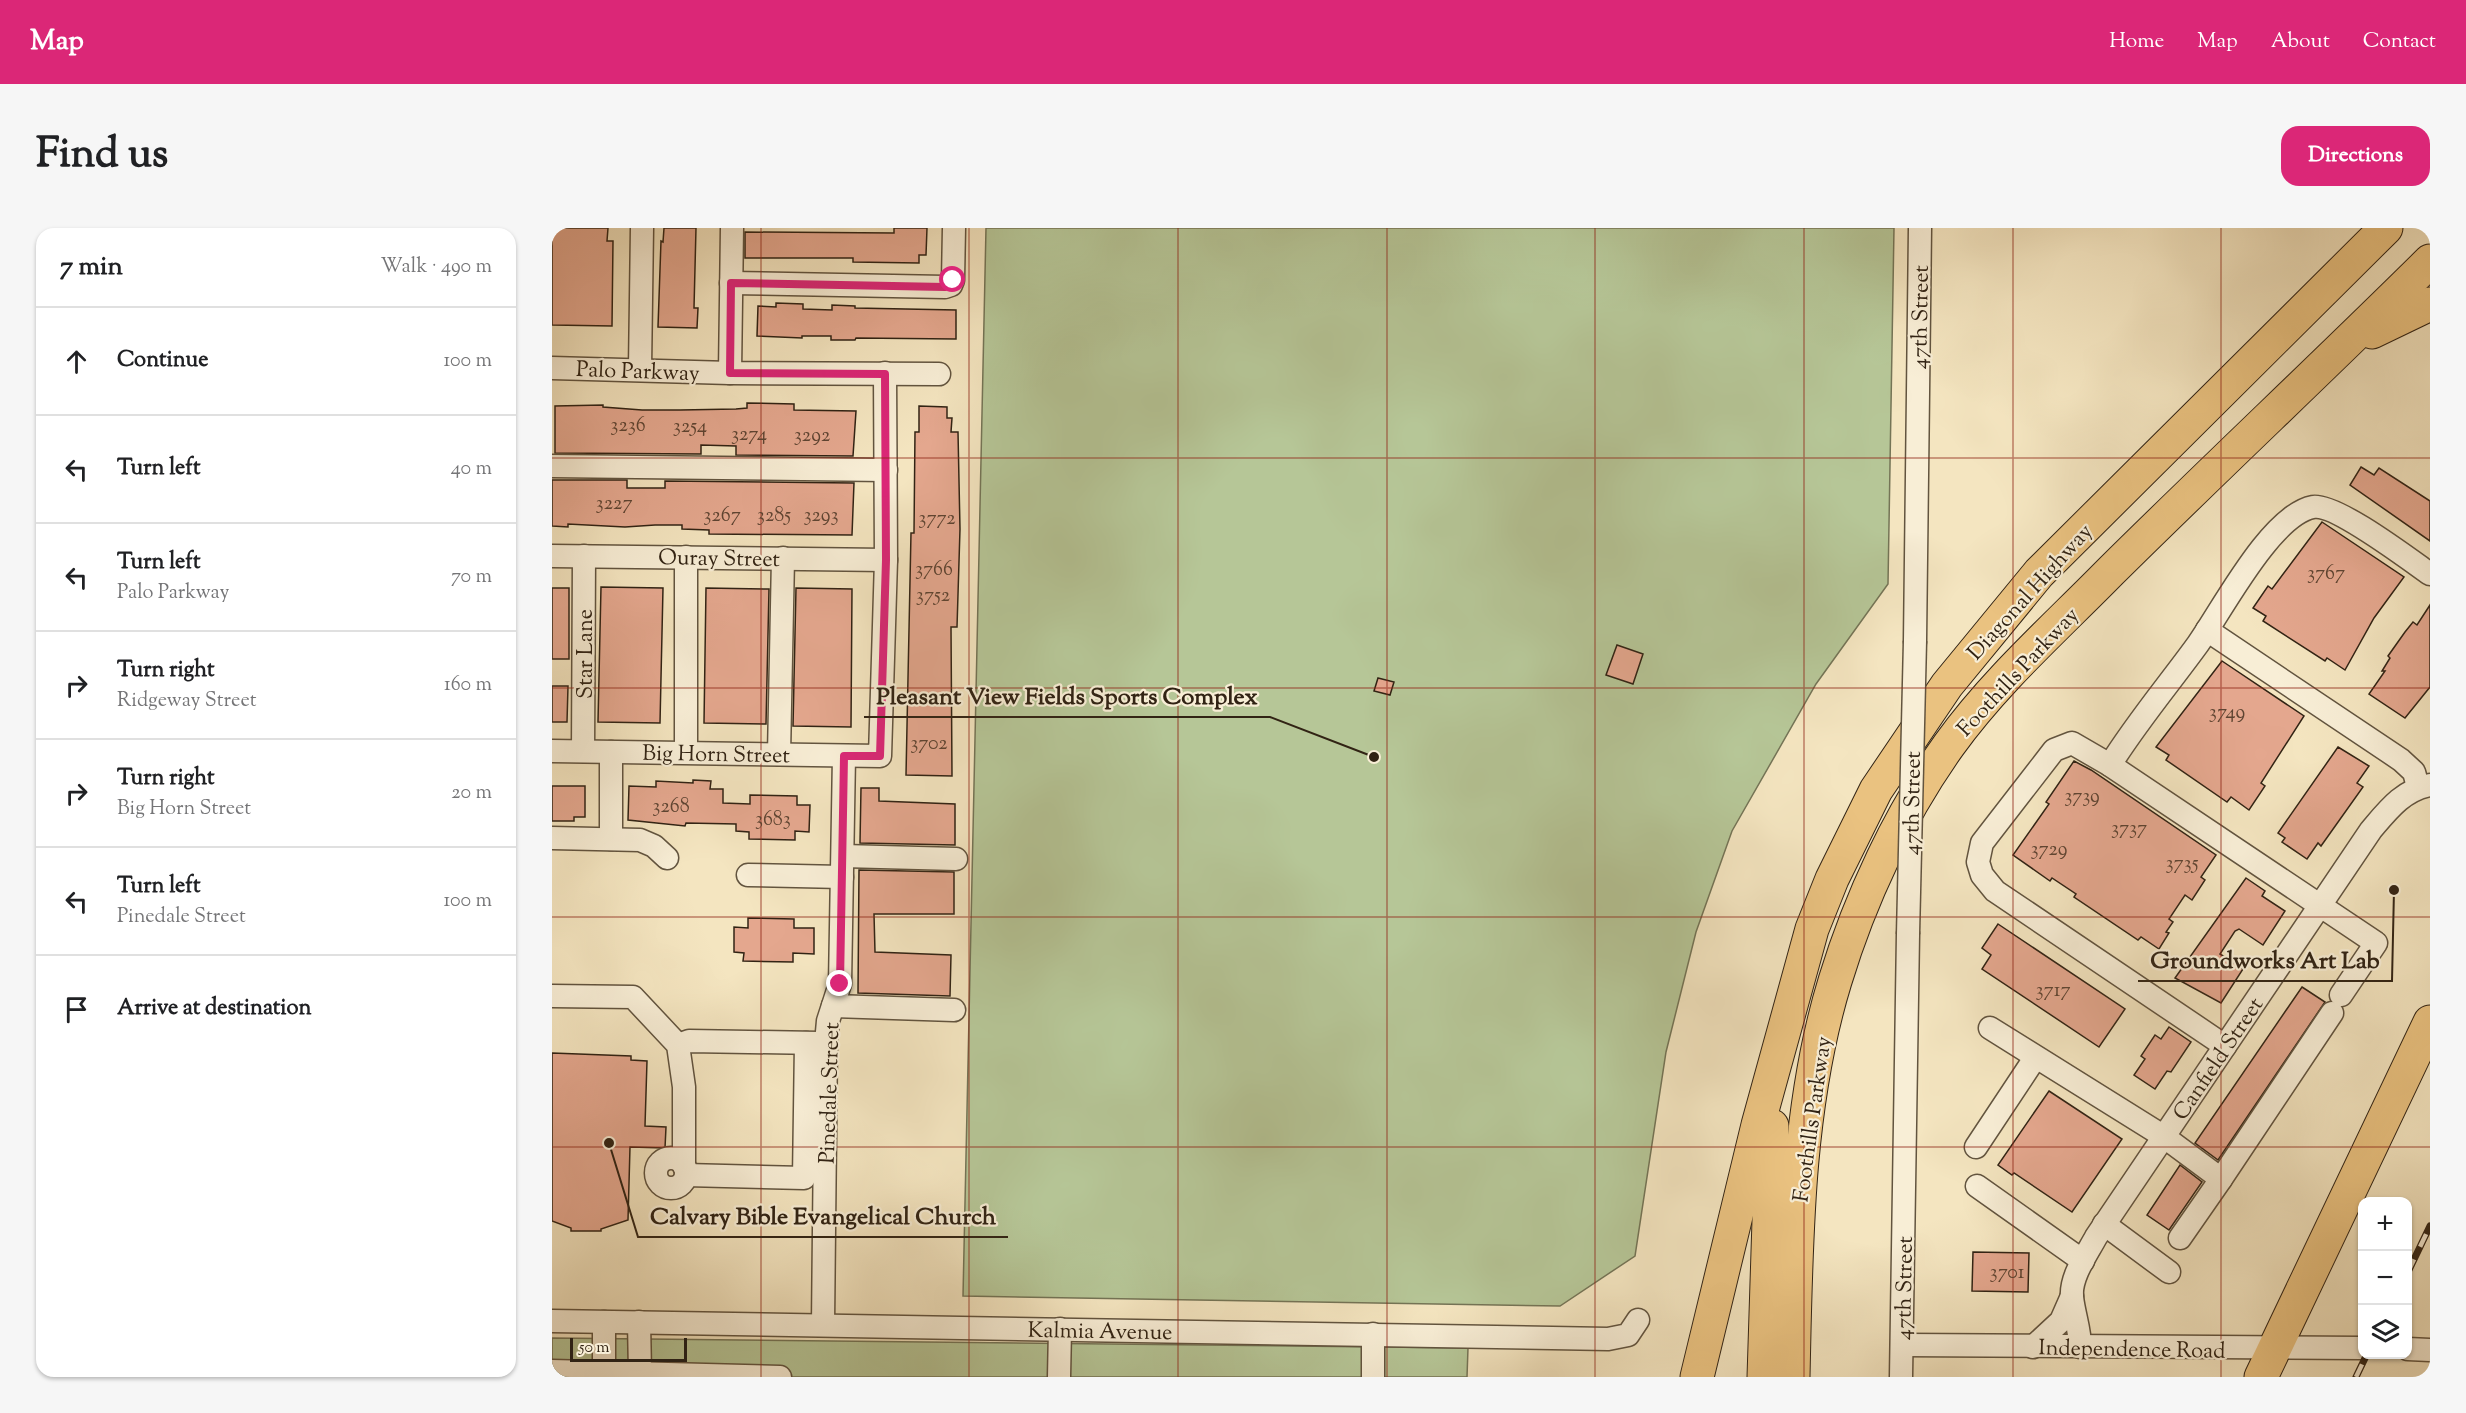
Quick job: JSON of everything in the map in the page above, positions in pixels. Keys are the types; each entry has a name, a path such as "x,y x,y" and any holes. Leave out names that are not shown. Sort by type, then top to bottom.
{"highway":[{"name":"Diagonal Highway","path":"1783,1029 1812,929 1853,832 1876,790 1947,685 2039,573 2386,228"},
{"name":"Foothills Parkway","path":"1793,1377 1800,1190 1806,1128 1816,1067 1834,983 1869,891 1892,841 1949,746 2002,681 2157,526 2430,261"},
{"path":"2341,349 2390,321 2430,304"},
{"path":"2268,1363 2430,1022"},
{"path":"1697,1377 1783,1029"},
{"name":"Foothills Parkway","path":"1764,1377 1770,1156 1783,1029"}],"street":[{"path":"640,369 642,228"},
{"path":"730,373 732,228"},
{"path":"731,283 945,287 951,285 953,280 954,228"},
{"name":"47th Street","path":"1901,1377 1920,228"},
{"name":"Palo Parkway","path":"552,368 730,373 939,374"},
{"path":"885,374 886,560"},
{"path":"552,466 886,471"},
{"path":"2110,765 2207,630 2236,582 2280,528 2298,513 2315,506 2331,510 2358,525 2430,574"},
{"name":"Ouray Street","path":"552,556 886,560"},
{"name":"Star Lane","path":"583,751 584,556"},
{"path":"686,557 686,752"},
{"path":"779,754 783,558"},
{"name":"Big Horn Street","path":"552,751 880,756 886,560"},
{"path":"2207,630 2401,760 2424,786"},
{"path":"2180,1238 2376,943 2110,765 2072,743 2054,750 1982,843 1978,862 1982,875 1995,891 2225,1046"},
{"path":"610,838 611,752"},
{"name":"Pinedale Street","path":"823,1324 814,1178 816,1043 828,1021 840,984 844,756"},
{"name":"Canfield Street","path":"2033,1347 2061,1321 2083,1261 2104,1224 2371,830 2393,803 2424,786"},
{"path":"552,838 640,840 654,846 667,858"},
{"path":"747,875 956,858"},
{"path":"552,996 633,997 678,1045 684,1087 685,1171 814,1178"},
{"path":"833,1006 954,1010"},
{"path":"1990,1028 2163,1136 2220,1179"},
{"path":"678,1045 689,1041 816,1043"},
{"path":"1976,1147 2035,1058"},
{"path":"1977,1186 2083,1261"},
{"path":"2104,1224 2169,1272"},
{"path":"2072,1296 2080,1330 2080,1347"},
{"name":"Kalmia Avenue","path":"552,1321 823,1324 1608,1340 1628,1335 1638,1320"},
{"path":"604,1322 604,1372"},
{"path":"639,1322 640,1373"},
{"path":"1059,1377 1060,1329"},
{"path":"1373,1334 1373,1377"},
{"name":"Independence Road","path":"1902,1345 2080,1347 2268,1363 2358,1349"},
{"path":"552,1371 780,1377"}],"green space":[{"path":"986,228 1894,228 1888,584 1816,684 1732,831 1696,932 1666,1052 1635,1256 1560,1306 963,1296"},
{"path":"552,1338 1468,1348 1467,1377 552,1377"}],"building":[{"path":"552,228 608,228 607,241 613,241 612,326 552,325"},
{"path":"664,228 696,228 694,308 698,308 697,328 658,327 661,241 663,242"},
{"path":"894,228 927,228 926,255 919,255 919,263 853,262 853,258 745,258 745,232 894,233"},
{"path":"776,303 803,304 803,309 832,310 832,305 855,306 855,308 956,310 956,339 831,340 831,336 802,336 802,338 757,336 758,306 776,307"},
{"path":"747,403 794,404 794,410 856,411 853,456 736,455 736,446 701,445 701,454 555,453 555,406 603,405 603,407 642,410 680,410 747,408"},
{"path":"919,406 947,407 947,418 952,418 951,432 958,432 960,529 957,627 951,627 952,776 906,775 911,533 914,533 915,432 919,432"},
{"path":"2361,467 2374,475 2379,468 2430,501 2430,541 2350,485"},
{"path":"552,480 627,480 627,488 665,488 665,481 854,483 852,535 709,534 709,530 682,529 682,525 625,527 568,524 568,527 552,526"},
{"path":"2322,522 2404,577 2374,618 2345,670 2327,658 2325,661 2263,621 2266,616 2253,608 2268,586 2272,589"},
{"path":"601,587 663,588 660,723 598,722"},
{"path":"552,588 569,588 569,659 552,659"},
{"path":"706,588 769,589 766,724 704,723"},
{"path":"796,588 852,589 851,727 793,726"},
{"path":"2430,605 2430,687 2405,718 2369,694 2385,671 2382,671 2390,658 2388,656 2413,622 2417,625"},
{"path":"1617,645 1643,654 1633,684 1606,675"},
{"path":"2222,661 2304,716 2261,783 2265,786 2249,810 2231,797 2227,802 2166,760 2169,755 2156,747"},
{"path":"1378,678 1394,682 1390,695 1374,691"},
{"path":"552,686 568,686 567,722 552,722"},
{"path":"2338,747 2369,766 2357,783 2363,787 2321,846 2318,843 2307,859 2282,842 2285,838 2278,833"},
{"path":"2074,761 2091,770 2216,855 2201,877 2205,880 2192,900 2185,895 2169,919 2173,922 2159,949 2141,937 2138,940 2074,897 2076,894 2052,878 2050,881 2013,855 2049,804 2046,802"},
{"path":"693,780 711,781 710,789 723,789 723,803 750,804 750,795 797,796 797,805 810,805 809,832 795,831 795,840 749,839 749,832 736,831 736,824 686,823 685,826 628,820 629,786 656,787 656,781 693,783"},
{"path":"552,786 585,786 585,817 574,817 574,821 552,821"},
{"path":"861,788 879,788 879,801 955,804 955,845 860,843"},
{"path":"859,870 954,872 954,914 874,914 875,952 951,955 950,996 858,993"},
{"path":"2246,878 2265,891 2262,896 2285,911 2263,945 2239,929 2235,931 2220,954 2243,969 2221,1003 2175,978"},
{"path":"748,918 794,919 794,928 814,928 814,954 793,953 793,962 743,961 744,953 734,952 734,927 748,928"},
{"path":"1998,924 2125,1009 2099,1047 1982,969 1991,955 1982,948"},
{"path":"2302,987 2325,1002 2218,1160 2195,1143"},
{"path":"2169,1027 2191,1042 2171,1072 2167,1071 2155,1089 2134,1075 2145,1059 2141,1056 2155,1035 2161,1039"},
{"path":"552,1053 631,1056 631,1060 647,1061 645,1126 666,1127 665,1148 630,1147 628,1220 601,1229 601,1231 571,1231 571,1228 552,1221"},
{"path":"2049,1091 2122,1139 2072,1212 2014,1173 2012,1175 1998,1165"},
{"path":"2180,1165 2202,1182 2169,1230 2147,1215"},
{"path":"1973,1252 2029,1253 2028,1292 1972,1291"}],"railway":[{"path":"2412,1264 2430,1226"},
{"path":"2356,1377 2365,1359"}],"place":[{"name":"Pleasant View Fields Sports Complex","path":"1374,757"},
{"name":"Groundworks Art Lab","path":"2394,890"},
{"name":"Calvary Bible Evangelical Church","path":"609,1143"}],"route":[{"path":"840,984 844,756 880,756 886,560 885,374 730,373 731,283 945,287 951,285 953,280"}]}
